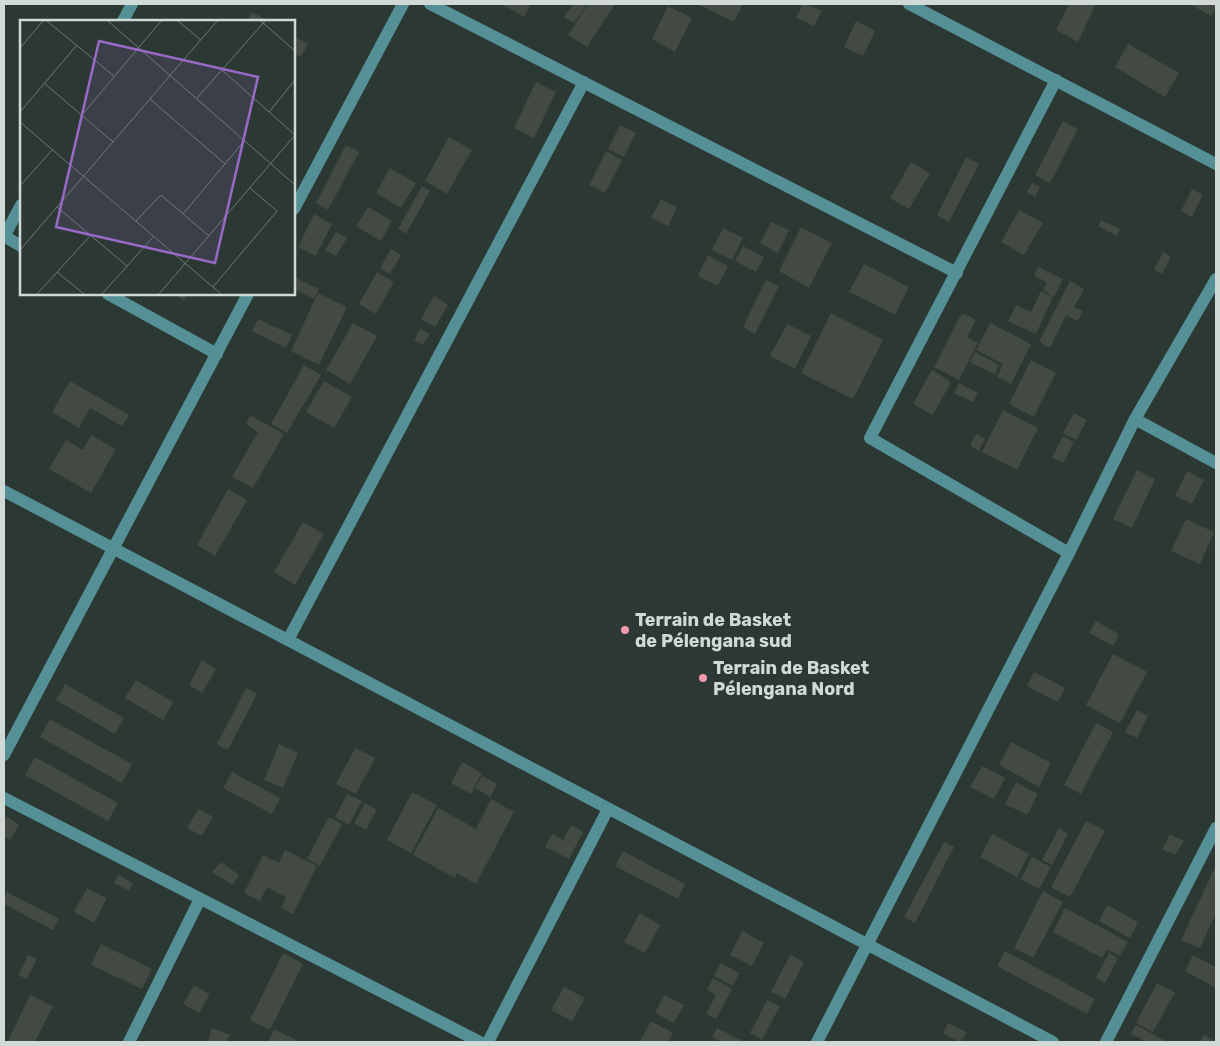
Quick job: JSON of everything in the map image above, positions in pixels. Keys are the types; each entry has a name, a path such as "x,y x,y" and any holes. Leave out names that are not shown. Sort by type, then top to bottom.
{"street":[{"path":"124,20 132,4"},
{"path":"295,207 403,4"},
{"path":"430,4 957,273"},
{"path":"909,4 1216,164"},
{"path":"1056,80 870,438 1069,552"},
{"path":"288,640 584,82"},
{"path":"20,208 4,237 20,245"},
{"path":"817,1042 1069,552 1135,418 1216,279"},
{"path":"110,295 217,354"},
{"path":"4,755 247,295"},
{"path":"1135,418 1216,463"},
{"path":"4,491 1053,1042"},
{"path":"4,798 480,1042"},
{"path":"488,1042 608,808"},
{"path":"1106,1042 1216,828"},
{"path":"128,1042 200,899"}],"building":[{"path":"501,4 527,4 530,6 524,17"},
{"path":"573,4 587,4 574,23 564,17"},
{"path":"588,4 615,4 587,47 568,35"},
{"path":"697,4 743,4 734,22"},
{"path":"803,4 822,11 814,26 796,18"},
{"path":"1069,4 1096,4 1078,42 1056,30"},
{"path":"1190,4 1216,4 1216,8 1211,16"},
{"path":"668,6 692,18 675,52 652,39"},
{"path":"252,12 267,20 248,20"},
{"path":"856,21 875,31 863,56 844,47"},
{"path":"295,37 308,44 301,57 295,54"},
{"path":"1128,44 1179,73 1165,97 1115,67"},
{"path":"536,82 556,92 534,138 514,128"},
{"path":"1063,121 1078,129 1050,183 1035,175"},
{"path":"620,125 636,133 624,157 608,149"},
{"path":"449,137 472,150 447,194 425,181"},
{"path":"346,145 359,152 328,210 316,203"},
{"path":"606,151 622,160 605,193 589,185"},
{"path":"966,157 979,164 949,222 937,215"},
{"path":"911,162 930,173 909,209 890,198"},
{"path":"390,168 416,183 401,208 376,193"},
{"path":"1032,183 1040,187 1035,197 1027,192"},
{"path":"422,186 430,191 406,234 398,229"},
{"path":"1192,189 1203,195 1192,217 1181,211"},
{"path":"661,199 677,207 668,226 651,218"},
{"path":"368,207 392,221 381,241 356,226"},
{"path":"1019,210 1043,223 1024,255 1001,242"},
{"path":"314,214 332,224 316,256 298,247"},
{"path":"1101,220 1120,229 1117,236 1098,226"},
{"path":"771,222 789,230 778,253 760,243"},
{"path":"801,227 832,243 809,288 779,271"},
{"path":"723,228 743,238 732,260 712,250"},
{"path":"336,232 347,238 336,256 325,250"},
{"path":"743,246 764,257 756,272 735,261"},
{"path":"391,249 401,255 390,274 380,268"},
{"path":"1163,252 1171,257 1162,274 1154,270"},
{"path":"708,255 728,266 718,286 698,276"},
{"path":"864,264 909,287 895,315 849,292"},
{"path":"1038,267 1063,279 1054,297 1043,290 1047,282 1034,276"},
{"path":"377,272 394,282 376,314 359,304"},
{"path":"295,277 319,289 314,299 295,290"},
{"path":"766,280 779,286 755,334 743,327"},
{"path":"1070,281 1084,289 1074,307 1083,311 1078,321 1066,315 1050,348 1039,342"},
{"path":"1041,291 1053,297 1036,334 1008,321 1016,305 1031,312"},
{"path":"318,293 347,307 319,365 291,351"},
{"path":"175,295 187,295 184,300"},
{"path":"434,296 448,305 435,327 421,319"},
{"path":"831,313 883,340 853,399 801,373"},
{"path":"962,313 976,320 967,337 978,343 959,380 934,367"},
{"path":"258,319 292,335 286,348 252,331"},
{"path":"353,323 377,336 350,384 326,370"},
{"path":"990,323 1031,344 1011,384 997,377 1003,364 976,350"},
{"path":"787,324 811,336 795,369 770,356"},
{"path":"420,329 430,334 423,345 414,340"},
{"path":"975,352 999,365 995,375 970,362"},
{"path":"1031,360 1056,373 1034,417 1009,404"},
{"path":"304,365 321,375 287,433 271,424"},
{"path":"932,370 951,382 933,415 913,404"},
{"path":"70,381 129,415 122,426 90,408 79,428 52,412"},
{"path":"324,381 352,397 334,428 306,412"},
{"path":"959,383 978,393 973,402 954,393"},
{"path":"1003,410 1038,428 1017,470 982,452"},
{"path":"1074,413 1087,420 1076,440 1063,433"},
{"path":"250,415 284,434 253,488 232,477 258,432 246,424"},
{"path":"976,434 985,439 979,451 970,446"},
{"path":"91,435 116,449 91,493 49,469 66,440 83,450"},
{"path":"1063,436 1074,442 1063,463 1052,458"},
{"path":"1137,470 1155,479 1132,528 1113,519"},
{"path":"1187,471 1204,480 1192,504 1175,496"},
{"path":"228,489 247,500 215,556 197,545"},
{"path":"1186,519 1214,532 1200,564 1171,551"},
{"path":"303,522 324,534 295,585 274,572"},
{"path":"1096,621 1119,634 1113,646 1089,633"},
{"path":"1113,654 1147,672 1120,723 1086,705"},
{"path":"202,660 216,669 202,693 189,685"},
{"path":"1034,672 1065,688 1058,702 1027,686"},
{"path":"136,680 173,702 163,720 125,698"},
{"path":"65,684 124,718 115,734 56,700"},
{"path":"246,688 257,694 228,750 217,744"},
{"path":"1137,710 1148,716 1137,738 1125,732"},
{"path":"50,719 132,764 122,783 40,737"},
{"path":"1096,723 1113,732 1081,794 1064,785"},
{"path":"1011,742 1051,763 1039,787 999,765"},
{"path":"279,744 298,753 283,788 264,780"},
{"path":"355,748 375,758 356,794 336,784"},
{"path":"35,757 118,803 108,821 25,775"},
{"path":"462,762 482,773 471,794 451,783"},
{"path":"982,766 1005,778 994,799 970,787"},
{"path":"232,772 280,798 272,814 223,788"},
{"path":"482,776 497,784 490,797 475,788"},
{"path":"1016,782 1038,794 1027,815 1005,804"},
{"path":"412,792 437,805 411,853 387,840"},
{"path":"347,794 362,801 349,825 335,817"},
{"path":"491,799 514,812 476,884 457,873 455,878 413,855 438,808 476,829"},
{"path":"365,803 377,810 366,830 354,823"},
{"path":"198,809 213,817 202,836 187,828"},
{"path":"4,815 19,825 10,840 4,836"},
{"path":"329,817 342,824 320,866 307,859"},
{"path":"1086,821 1105,831 1070,897 1051,887"},
{"path":"571,825 583,832 569,859 545,847 552,834 563,840"},
{"path":"1059,828 1068,834 1052,865 1042,860"},
{"path":"992,834 1029,854 1017,877 980,857"},
{"path":"1170,834 1184,841 1175,855 1162,849"},
{"path":"944,842 954,847 915,923 904,917"},
{"path":"285,850 317,866 293,914 281,908 286,897 267,887 260,901 244,893 263,855 279,863"},
{"path":"623,851 685,884 678,899 615,866"},
{"path":"1032,857 1051,867 1039,889 1021,879"},
{"path":"221,862 239,875 233,885 212,872"},
{"path":"1216,865 1216,913 1200,948 1181,940"},
{"path":"118,875 133,883 129,891 114,883"},
{"path":"87,888 107,898 94,923 74,912"},
{"path":"1043,891 1063,902 1033,958 1014,948"},
{"path":"7,892 59,919 53,930 4,904"},
{"path":"1107,905 1138,922 1130,938 1099,921"},
{"path":"1065,908 1128,942 1120,956 1107,949 1102,958 1053,932"},
{"path":"640,913 660,925 645,953 624,942"},
{"path":"742,931 764,943 752,966 730,955"},
{"path":"101,944 152,969 142,989 91,965"},
{"path":"1005,951 1095,999 1087,1014 997,966"},
{"path":"283,953 303,964 270,1030 250,1020"},
{"path":"1109,953 1118,958 1105,983 1096,978"},
{"path":"28,955 37,959 27,979 18,975"},
{"path":"790,955 804,962 785,999 771,992"},
{"path":"1193,955 1216,967 1216,988 1185,971"},
{"path":"721,963 739,973 733,986 714,976"},
{"path":"713,978 732,989 716,1019 706,1014 716,995 707,990"},
{"path":"1157,983 1175,992 1153,1032 1136,1023"},
{"path":"194,985 210,994 199,1013 183,1004"},
{"path":"564,987 585,998 572,1021 551,1010"},
{"path":"30,995 53,1006 35,1042 8,1041"},
{"path":"664,995 684,1005 674,1023 655,1013"},
{"path":"767,1000 780,1006 762,1040 750,1033"},
{"path":"651,1021 673,1033 668,1042 640,1042"},
{"path":"948,1023 967,1032 961,1042 943,1033"},
{"path":"1136,1025 1168,1042 1147,1042 1131,1034"},
{"path":"212,1028 230,1035 226,1042 208,1042"},
{"path":"717,1028 745,1042 721,1042 712,1037"},
{"path":"274,1029 300,1042 268,1042"},
{"path":"1204,1035 1216,1042 1200,1042"}],"place":[{"name":"Terrain de Basket de Pélengana sud","path":"625,630"},
{"name":"Terrain de Basket Pélengana Nord","path":"703,678"}]}
